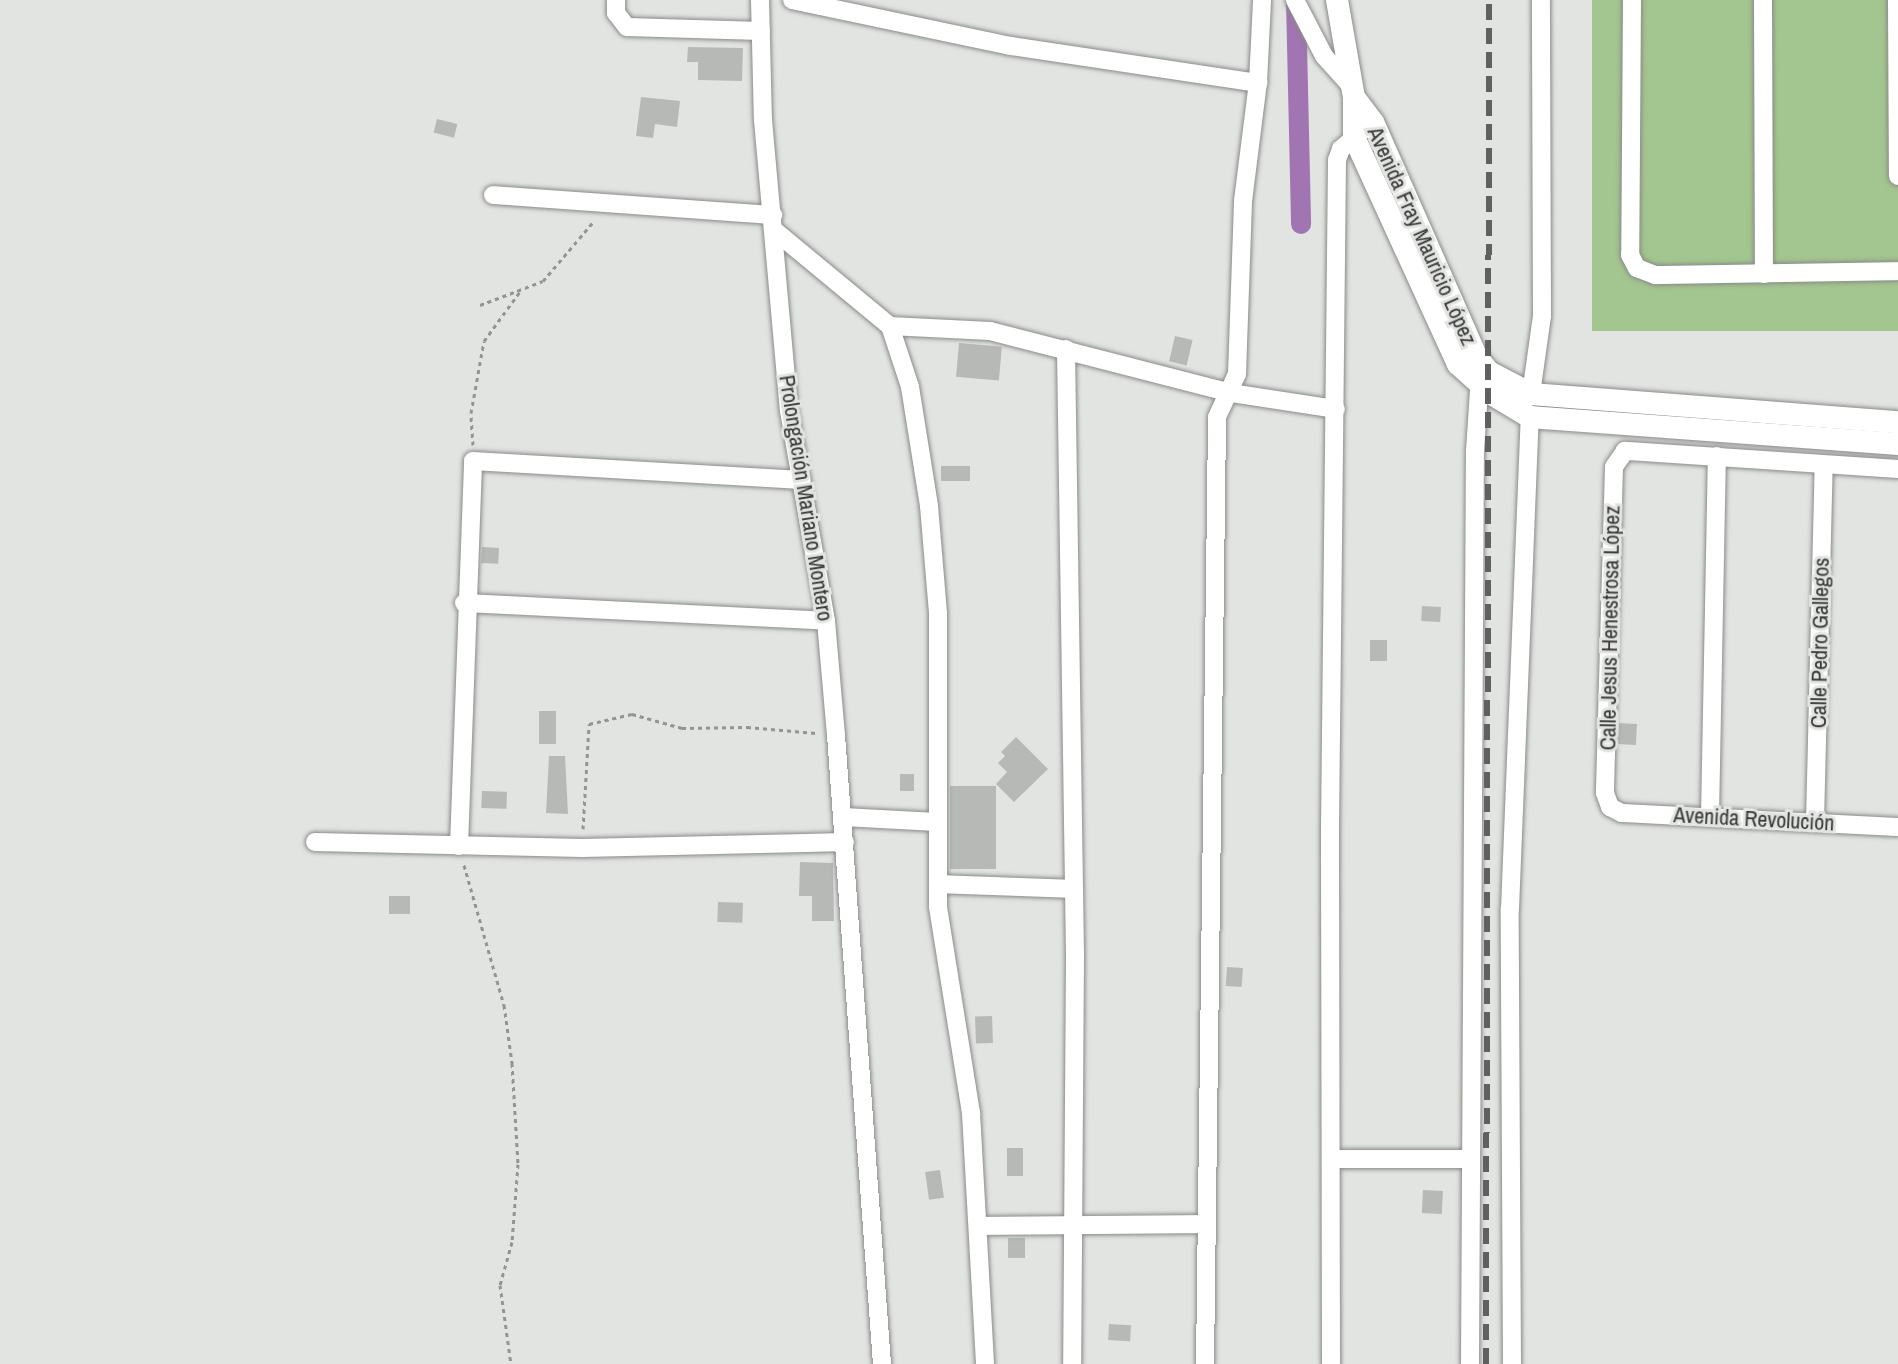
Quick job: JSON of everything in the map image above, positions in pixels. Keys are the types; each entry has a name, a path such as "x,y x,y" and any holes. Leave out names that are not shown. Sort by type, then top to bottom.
{"street":[{"path":"616,0 616,13 627,27 761,31"},
{"name":"Prolongación Mariano Montero","path":"760,0 789,411 826,621 882,1364"},
{"path":"792,0 1011,46 1258,83"},
{"path":"1205,1364 1217,417 1231,393 1237,374 1243,201 1258,83 1262,0"},
{"path":"1295,0 1324,56 1353,92"},
{"path":"1337,0 1353,92"},
{"path":"1512,1364 1510,909 1531,394 1542,316 1541,0"},
{"path":"1632,0 1630,255 1637,268 1655,275 1898,271"},
{"path":"1763,0 1764,274"},
{"path":"1897,0 1898,176"},
{"name":"Avenida Fray Mauricio López","path":"1353,92 1373,122 1480,373 1530,417 1898,444"},
{"name":"Avenida Fray Mauricio López","path":"1353,92 1354,137 1458,364 1531,394 1898,422"},
{"path":"1331,1364 1337,160 1354,137 1373,122"},
{"path":"493,195 610,203 774,223 890,326 910,387 929,506 938,614 938,884 946,969 971,1113 980,1226 985,1364"},
{"path":"890,326 990,331 1231,393 1336,409"},
{"path":"1066,349 1074,889 1072,1364"},
{"path":"1470,1364 1480,373"},
{"name":"Calle Jesus Henestrosa López","path":"1610,807 1605,793 1614,467 1625,451 1717,456"},
{"path":"1710,816 1717,456 1898,469"},
{"path":"459,846 464,603 473,461 801,480"},
{"name":"Calle Pedro Gallegos","path":"1815,822 1824,465"},
{"path":"464,603 826,621"},
{"name":"Avenida Revolución","path":"1610,807 1622,813 1898,827"},
{"path":"843,817 937,822"},
{"path":"315,842 582,848 845,842"},
{"path":"938,884 1074,889"},
{"path":"1331,1159 1470,1159"},
{"path":"980,1226 1205,1224"}],"path":[{"path":"480,305 543,281 610,203"},
{"path":"473,461 471,413 484,341 521,290"},
{"path":"582,848 589,724 632,714 682,728 747,727 836,735"},
{"path":"459,846 504,1005 512,1063 518,1164 512,1242 500,1285 511,1364"}],"green space":[{"path":"1592,0 1898,0 1898,331 1592,331"}],"building":[{"path":"688,47 743,48 742,81 698,80 698,62 687,62"},
{"path":"641,97 680,101 677,127 655,124 653,138 636,136"},
{"path":"437,119 457,124 454,138 434,133"},
{"path":"1175,336 1193,340 1187,365 1169,361"},
{"path":"959,343 1002,347 999,381 956,377"},
{"path":"941,466 970,466 970,481 941,481"},
{"path":"482,547 499,548 498,564 481,563"},
{"path":"1422,606 1441,607 1440,622 1421,621"},
{"path":"1370,640 1387,640 1387,661 1370,661"},
{"path":"539,711 556,711 556,744 539,744"},
{"path":"1619,723 1637,724 1636,745 1618,744"},
{"path":"1016,737 1048,769 1014,802 996,784 1007,772 998,763 1005,756 1001,752"},
{"path":"549,756 565,756 568,814 546,813"},
{"path":"900,774 914,774 914,791 900,791"},
{"path":"950,786 996,786 996,869 950,869"},
{"path":"482,791 507,792 506,809 481,808"},
{"path":"800,862 833,863 834,921 812,921 812,896 799,896"},
{"path":"389,896 410,896 410,914 389,914"},
{"path":"718,902 743,903 742,923 717,922"},
{"path":"1227,967 1243,968 1242,987 1226,986"},
{"path":"992,1016 993,1043 976,1044 975,1017"},
{"path":"1007,1148 1023,1148 1023,1176 1007,1176"},
{"path":"940,1170 944,1198 929,1200 925,1172"},
{"path":"1423,1190 1443,1191 1442,1214 1422,1213"},
{"path":"1008,1238 1025,1238 1025,1258 1008,1258"},
{"path":"1109,1324 1131,1325 1130,1341 1108,1340"}],"waterway":[{"path":"1296,0 1301,224"}],"railway":[{"path":"1486,1364 1489,0"}]}
